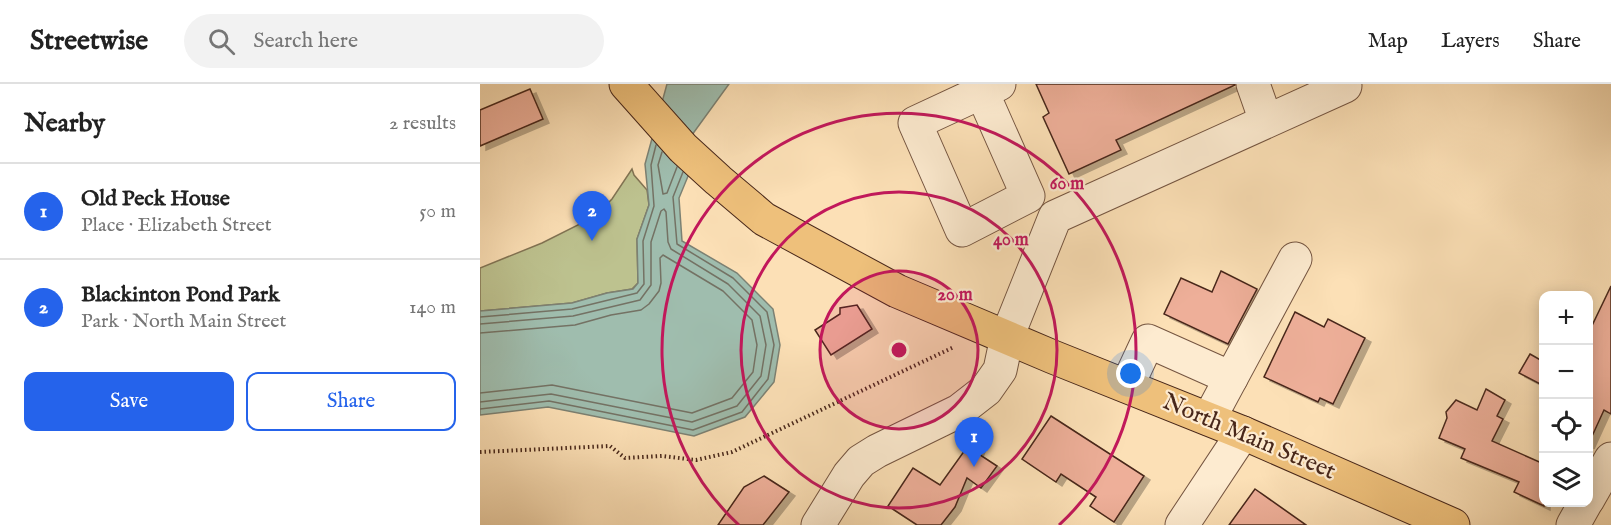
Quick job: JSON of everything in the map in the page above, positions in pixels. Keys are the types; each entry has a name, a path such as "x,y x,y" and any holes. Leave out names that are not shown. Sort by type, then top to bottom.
{"main road":[{"name":"North Main Street","path":"635,95 683,148 764,219 897,291 1243,433 1453,525"}],"street":[{"path":"1253,84 1266,121"},
{"path":"818,525 849,475 861,461 959,411 986,390 1000,370 1007,337 1055,217 1345,86"},
{"path":"1028,196 962,230 915,123 991,88 1028,196 1055,217"},
{"path":"1209,419 1295,259"},
{"path":"1126,386 1148,341 1231,378"},
{"path":"1182,525 1243,433"},
{"path":"1593,490 1611,459"},
{"path":"1574,525 1584,507"}],"path":[{"path":"480,452 610,446 625,458 662,456 696,460 732,453 956,346"}],"green space":[{"path":"632,169 634,175 647,190 649,205 637,239 638,283 632,289 572,303 480,311 480,268 542,243 594,217 612,199"}],"water":[{"path":"667,84 729,84 689,139 691,169 679,198 682,241 737,273 773,309 780,345 774,382 745,417 694,436 548,407 480,415 480,311 572,303 607,293 633,289 638,283 637,239 649,205 645,164"}],"building":[{"path":"1036,84 1235,85 1116,140 1121,150 1069,174 1043,117 1049,113"},
{"path":"530,89 543,119 480,146 480,110"},
{"path":"1221,271 1257,289 1228,344 1164,314 1181,278 1212,292"},
{"path":"1611,286 1611,414 1604,410 1593,434 1593,345 1593,324"},
{"path":"857,305 872,329 831,355 815,330 840,314 840,308"},
{"path":"1295,312 1324,327 1328,319 1365,338 1333,404 1320,398 1318,402 1264,377"},
{"path":"1530,354 1539,359 1539,383 1519,373"},
{"path":"1486,389 1505,400 1497,416 1503,419 1492,441 1539,462 1539,504 1514,492 1519,482 1461,458 1465,449 1439,438 1447,418 1446,412 1456,400 1477,410"},
{"path":"1051,416 1144,476 1114,522 1090,506 1096,497 1061,474 1056,482 1022,459"},
{"path":"975,436 982,440 977,453 997,466 981,488 967,478 955,507 941,525 917,525 888,506 913,468 940,485"},
{"path":"764,476 789,492 763,525 718,525 744,487"},
{"path":"1255,489 1306,525 1229,525"}],"place":[{"name":"Blackinton Pond Park","path":"592,241"},
{"name":"Old Peck House","path":"974,467"}]}
